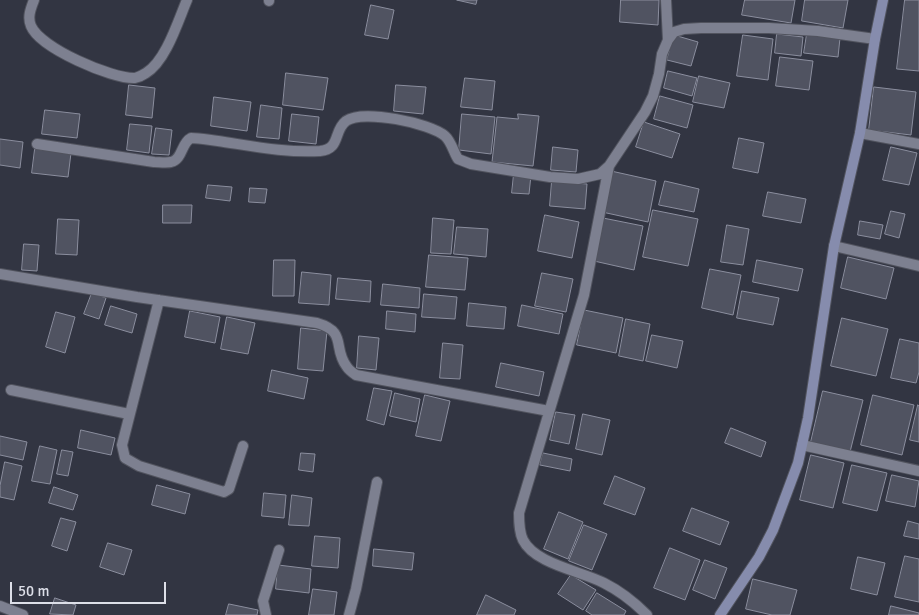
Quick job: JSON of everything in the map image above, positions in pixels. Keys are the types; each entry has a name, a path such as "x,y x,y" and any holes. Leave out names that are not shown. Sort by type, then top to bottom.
{"main road":[{"path":"720,615 759,557 773,530 798,463 808,418 834,246 860,133 874,39 883,0"}],"street":[{"path":"34,0 29,11 30,25 38,35 57,49 96,69 137,78 148,72 158,61 172,37 187,0"},
{"path":"666,0 668,40"},
{"path":"37,144 154,162 176,160 187,140 191,138 278,150 327,150 334,145 344,122 351,118 375,117 424,126 445,136 458,160 472,164 578,179 600,174 609,166 645,112 659,74 662,54 674,32 684,29 731,27 818,31 874,39"},
{"path":"860,133 919,144"},
{"path":"609,166 584,295 519,513 523,540 532,551 550,561 604,583 620,593 647,615"},
{"path":"834,246 919,266"},
{"path":"0,274 317,323 327,326 334,331 347,368 356,375 549,411"},
{"path":"159,300 122,445 125,458 139,466 224,492 229,489 243,446"},
{"path":"11,390 129,414"},
{"path":"802,445 919,471"},
{"path":"349,615 377,482"},
{"path":"266,615 263,601 279,550"},
{"path":"0,606 23,615"}],"building":[{"path":"457,0 477,0 476,4"},
{"path":"621,0 659,0 658,25 620,22"},
{"path":"745,0 795,0 791,23 742,15"},
{"path":"805,0 848,0 843,28 802,21"},
{"path":"905,0 919,0 919,71 897,69"},
{"path":"371,5 394,10 388,39 365,35"},
{"path":"777,34 803,37 801,56 775,53"},
{"path":"807,34 840,38 838,57 804,53"},
{"path":"674,35 698,42 691,66 667,60"},
{"path":"743,35 773,39 768,80 737,76"},
{"path":"780,57 813,61 809,90 776,86"},
{"path":"668,71 697,78 692,96 664,88"},
{"path":"286,73 328,78 323,110 283,105"},
{"path":"699,76 730,83 724,108 693,102"},
{"path":"465,78 495,81 492,110 461,107"},
{"path":"129,85 155,88 152,118 126,115"},
{"path":"396,85 426,87 423,114 394,111"},
{"path":"874,87 916,92 911,135 869,130"},
{"path":"660,96 693,105 687,128 654,119"},
{"path":"214,97 251,102 247,131 211,126"},
{"path":"261,105 282,108 279,139 257,137"},
{"path":"45,110 80,114 77,138 42,134"},
{"path":"292,114 319,117 316,144 289,141"},
{"path":"462,114 495,117 491,154 459,150"},
{"path":"518,114 539,116 533,166 492,162 497,117 518,119"},
{"path":"644,122 680,134 672,158 636,147"},
{"path":"130,124 152,126 149,153 127,150"},
{"path":"156,128 172,130 169,155 152,154"},
{"path":"739,138 764,143 758,173 733,168"},
{"path":"0,139 23,142 20,168 0,165"},
{"path":"553,147 578,150 576,172 551,170"},
{"path":"891,147 917,153 909,185 883,180"},
{"path":"35,149 71,153 68,177 32,173"},
{"path":"611,171 656,181 648,222 602,212"},
{"path":"514,174 531,175 529,194 512,193"},
{"path":"552,181 587,184 585,209 550,206"},
{"path":"665,181 699,189 694,212 659,205"},
{"path":"208,185 232,187 230,201 206,198"},
{"path":"250,188 267,189 265,203 249,202"},
{"path":"768,192 806,199 801,223 763,216"},
{"path":"163,205 192,205 191,223 163,223"},
{"path":"653,210 698,219 688,266 643,257"},
{"path":"891,211 905,214 899,238 885,234"},
{"path":"545,215 579,222 572,258 538,251"},
{"path":"433,218 454,220 451,254 431,253"},
{"path":"603,218 643,226 634,270 594,261"},
{"path":"58,219 79,220 77,255 56,254"},
{"path":"860,221 883,225 880,239 858,235"},
{"path":"727,225 749,229 743,265 721,262"},
{"path":"457,227 488,229 486,257 454,254"},
{"path":"24,244 39,245 37,271 22,270"},
{"path":"429,255 468,258 465,290 426,287"},
{"path":"848,257 894,268 886,299 841,288"},
{"path":"274,260 295,260 294,296 273,296"},
{"path":"757,260 803,269 798,291 753,282"},
{"path":"710,269 741,275 733,315 702,308"},
{"path":"302,272 331,275 329,305 299,303"},
{"path":"542,273 573,279 566,312 535,306"},
{"path":"338,278 371,281 370,302 336,299"},
{"path":"383,284 420,288 419,308 381,305"},
{"path":"742,291 779,298 773,325 737,318"},
{"path":"92,293 106,298 99,319 84,314"},
{"path":"424,294 457,297 455,319 422,317"},
{"path":"469,303 506,307 504,329 467,326"},
{"path":"522,305 563,314 559,334 518,326"},
{"path":"111,306 137,314 132,333 105,325"},
{"path":"584,310 623,318 616,353 577,345"},
{"path":"190,311 220,317 215,343 185,337"},
{"path":"387,311 416,314 415,332 386,329"},
{"path":"56,312 75,317 65,353 46,347"},
{"path":"227,317 255,323 248,354 221,349"},
{"path":"842,318 888,329 876,376 831,366"},
{"path":"626,319 650,324 643,361 619,356"},
{"path":"301,328 327,331 323,371 298,369"},
{"path":"652,335 683,341 677,368 646,361"},
{"path":"359,336 379,338 376,370 357,368"},
{"path":"900,339 919,343 919,372 916,383 891,378"},
{"path":"443,343 463,345 460,379 440,378"},
{"path":"501,363 544,372 539,396 496,387"},
{"path":"272,370 308,378 304,399 268,391"},
{"path":"374,388 392,391 384,425 367,420"},
{"path":"823,391 863,400 850,452 811,442"},
{"path":"395,393 420,399 416,422 390,416"},
{"path":"425,395 450,401 441,441 416,436"},
{"path":"873,395 914,405 902,455 861,445"},
{"path":"919,406 919,442 910,440"},
{"path":"556,412 575,415 569,444 550,440"},
{"path":"583,414 610,420 602,455 576,449"},
{"path":"731,428 766,442 761,457 725,443"},
{"path":"81,430 115,438 111,455 78,448"},
{"path":"0,436 27,442 23,460 0,455"},
{"path":"40,446 57,450 50,484 32,481"},
{"path":"62,450 73,452 68,476 57,474"},
{"path":"301,453 315,454 313,472 299,470"},
{"path":"543,453 572,459 570,471 540,465"},
{"path":"811,455 844,463 833,508 800,500"},
{"path":"5,462 22,466 14,500 0,497 0,486"},
{"path":"852,465 887,473 877,511 843,503"},
{"path":"892,475 919,481 915,507 886,501"},
{"path":"615,476 645,488 635,515 604,504"},
{"path":"157,485 190,494 185,514 152,505"},
{"path":"54,487 78,495 73,510 49,503"},
{"path":"264,493 286,495 284,518 262,516"},
{"path":"292,495 312,498 309,526 289,525"},
{"path":"692,508 729,522 720,545 683,531"},
{"path":"559,512 583,522 568,559 544,549"},
{"path":"61,518 76,522 67,551 52,546"},
{"path":"908,521 919,524 919,539 904,536"},
{"path":"584,525 607,534 592,570 569,561"},
{"path":"315,536 340,538 338,568 312,566"},
{"path":"108,543 132,550 124,575 100,567"},
{"path":"670,548 700,560 685,600 654,588"},
{"path":"374,549 414,553 412,570 373,566"},
{"path":"905,556 919,559 919,602 895,597"},
{"path":"858,557 885,563 877,595 851,589"},
{"path":"705,560 727,568 715,599 693,590"},
{"path":"278,565 311,569 309,593 276,589"},
{"path":"571,575 596,590 583,610 558,594"},
{"path":"753,579 797,590 790,615 772,615 746,609"},
{"path":"313,589 337,592 334,615 309,615"},
{"path":"597,593 626,611 624,615 592,615 586,611"},
{"path":"486,595 516,610 514,615 477,615"},
{"path":"55,598 76,605 73,615 50,614"},
{"path":"229,604 258,610 257,615 226,615"},
{"path":"891,606 919,613 919,615 889,615"}]}
